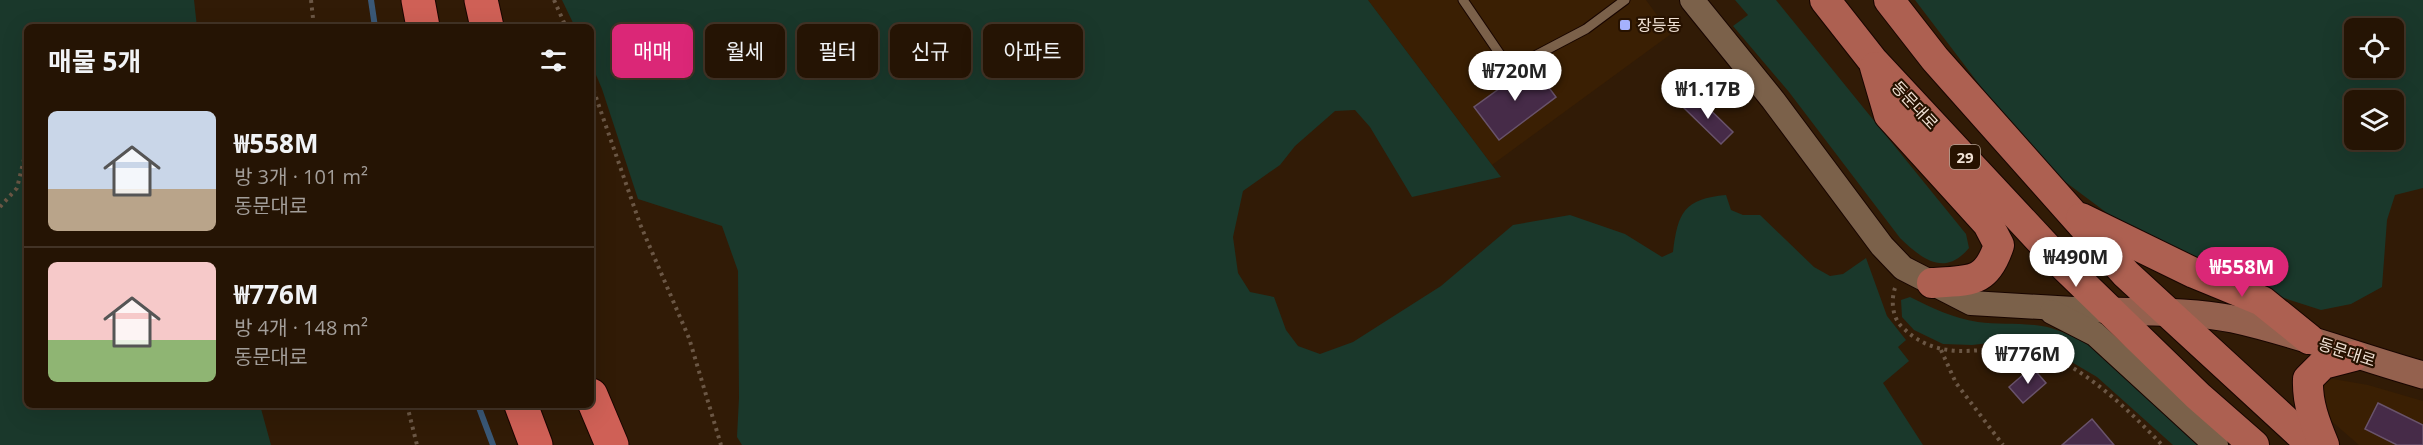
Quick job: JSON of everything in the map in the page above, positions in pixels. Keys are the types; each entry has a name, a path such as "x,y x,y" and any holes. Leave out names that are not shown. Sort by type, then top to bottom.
{"highway":[{"path":"418,0 422,24"},
{"path":"481,0 486,24"},
{"path":"594,402 612,445"},
{"path":"522,408 536,445"}],"main road":[{"name":"동문대로","path":"1825,0 1874,61 2108,311 2254,445"},
{"name":"29","path":"1889,0 1935,59 2070,213 2164,312 2312,445"},
{"path":"1874,61 1889,115 1988,224 1999,245 1993,262 1975,279 1932,283"},
{"path":"2070,213 2194,273 2262,301 2309,339"},
{"name":"동문대로","path":"2108,311 2164,312 2230,319 2309,339 2354,356 2423,375"},
{"path":"2324,445 2307,395 2308,379 2324,364 2354,356"}],"street":[{"path":"1692,0 1773,100 1882,246 1903,268 1971,303 2108,311"},
{"path":"2042,307 2095,334 2216,445"}],"lane":[{"path":"1463,0 1510,69 1586,30 1625,0"}],"path":[{"path":"310,0 314,24"},
{"path":"554,0 565,24"},
{"path":"594,91 640,224 689,338 722,445"},
{"path":"0,207 18,188 24,161"},
{"path":"1903,268 1892,298 1896,320 1910,335 1941,350 1972,352 2024,345 2093,382 2129,411 2162,445"},
{"path":"1941,350 1956,383 2003,445"},
{"path":"408,408 417,445"}],"shaded area":[{"path":"1368,0 1646,0 1671,34 1492,165"},
{"path":"2333,379 2368,385 2423,401 2423,445 2359,445 2328,418 2321,381"}],"green space":[{"path":"0,0 194,0 197,24 24,24 24,408 261,408 271,445 0,445"},
{"path":"562,0 1368,0 1501,177 1412,197 1370,127 1355,110 1335,111 1295,146 1280,165 1243,191 1233,237 1238,273 1250,292 1274,297 1286,330 1298,346 1320,354 1353,342 1441,286 1513,225 1570,215 1625,234 1662,257 1673,252 1677,227 1681,217 1692,204 1726,195 1731,210 1743,215 1760,215 1814,267 1830,276 1843,274 1866,258 1887,316 1906,340 1898,347 1909,361 1883,383 1923,445 742,445 737,437 738,271 722,226 638,199 594,70 594,24 574,24"},
{"path":"1735,0 1776,0 1966,234 1969,248 1960,257 1951,262 1933,262 1924,258 1900,238 1789,92 1733,26 1748,15"},
{"path":"1915,0 2423,0 2423,188 2395,195 2387,220 2382,287 2351,304 2321,310 2204,272 2123,225 2052,172 2010,125"},
{"path":"1910,297 1960,318 1987,323 2042,326 2073,337 2094,348 2132,378 2201,445 2173,445 2097,377 2058,354 2025,339 1972,345 1943,344 1914,330 1902,317 1901,300"}],"building":[{"path":"1532,65 1556,97 1499,140 1474,107"},
{"path":"1696,96 1733,132 1721,144 1684,108"},
{"path":"2032,367 2046,383 2023,403 2009,387"},
{"path":"2378,403 2423,425 2423,445 2397,445 2365,429"},
{"path":"2092,419 2114,445 2062,445"}],"waterway":[{"path":"371,0 375,24"},
{"path":"479,408 493,445"}],"place":[{"name":"장등동","path":"1625,25"}]}
